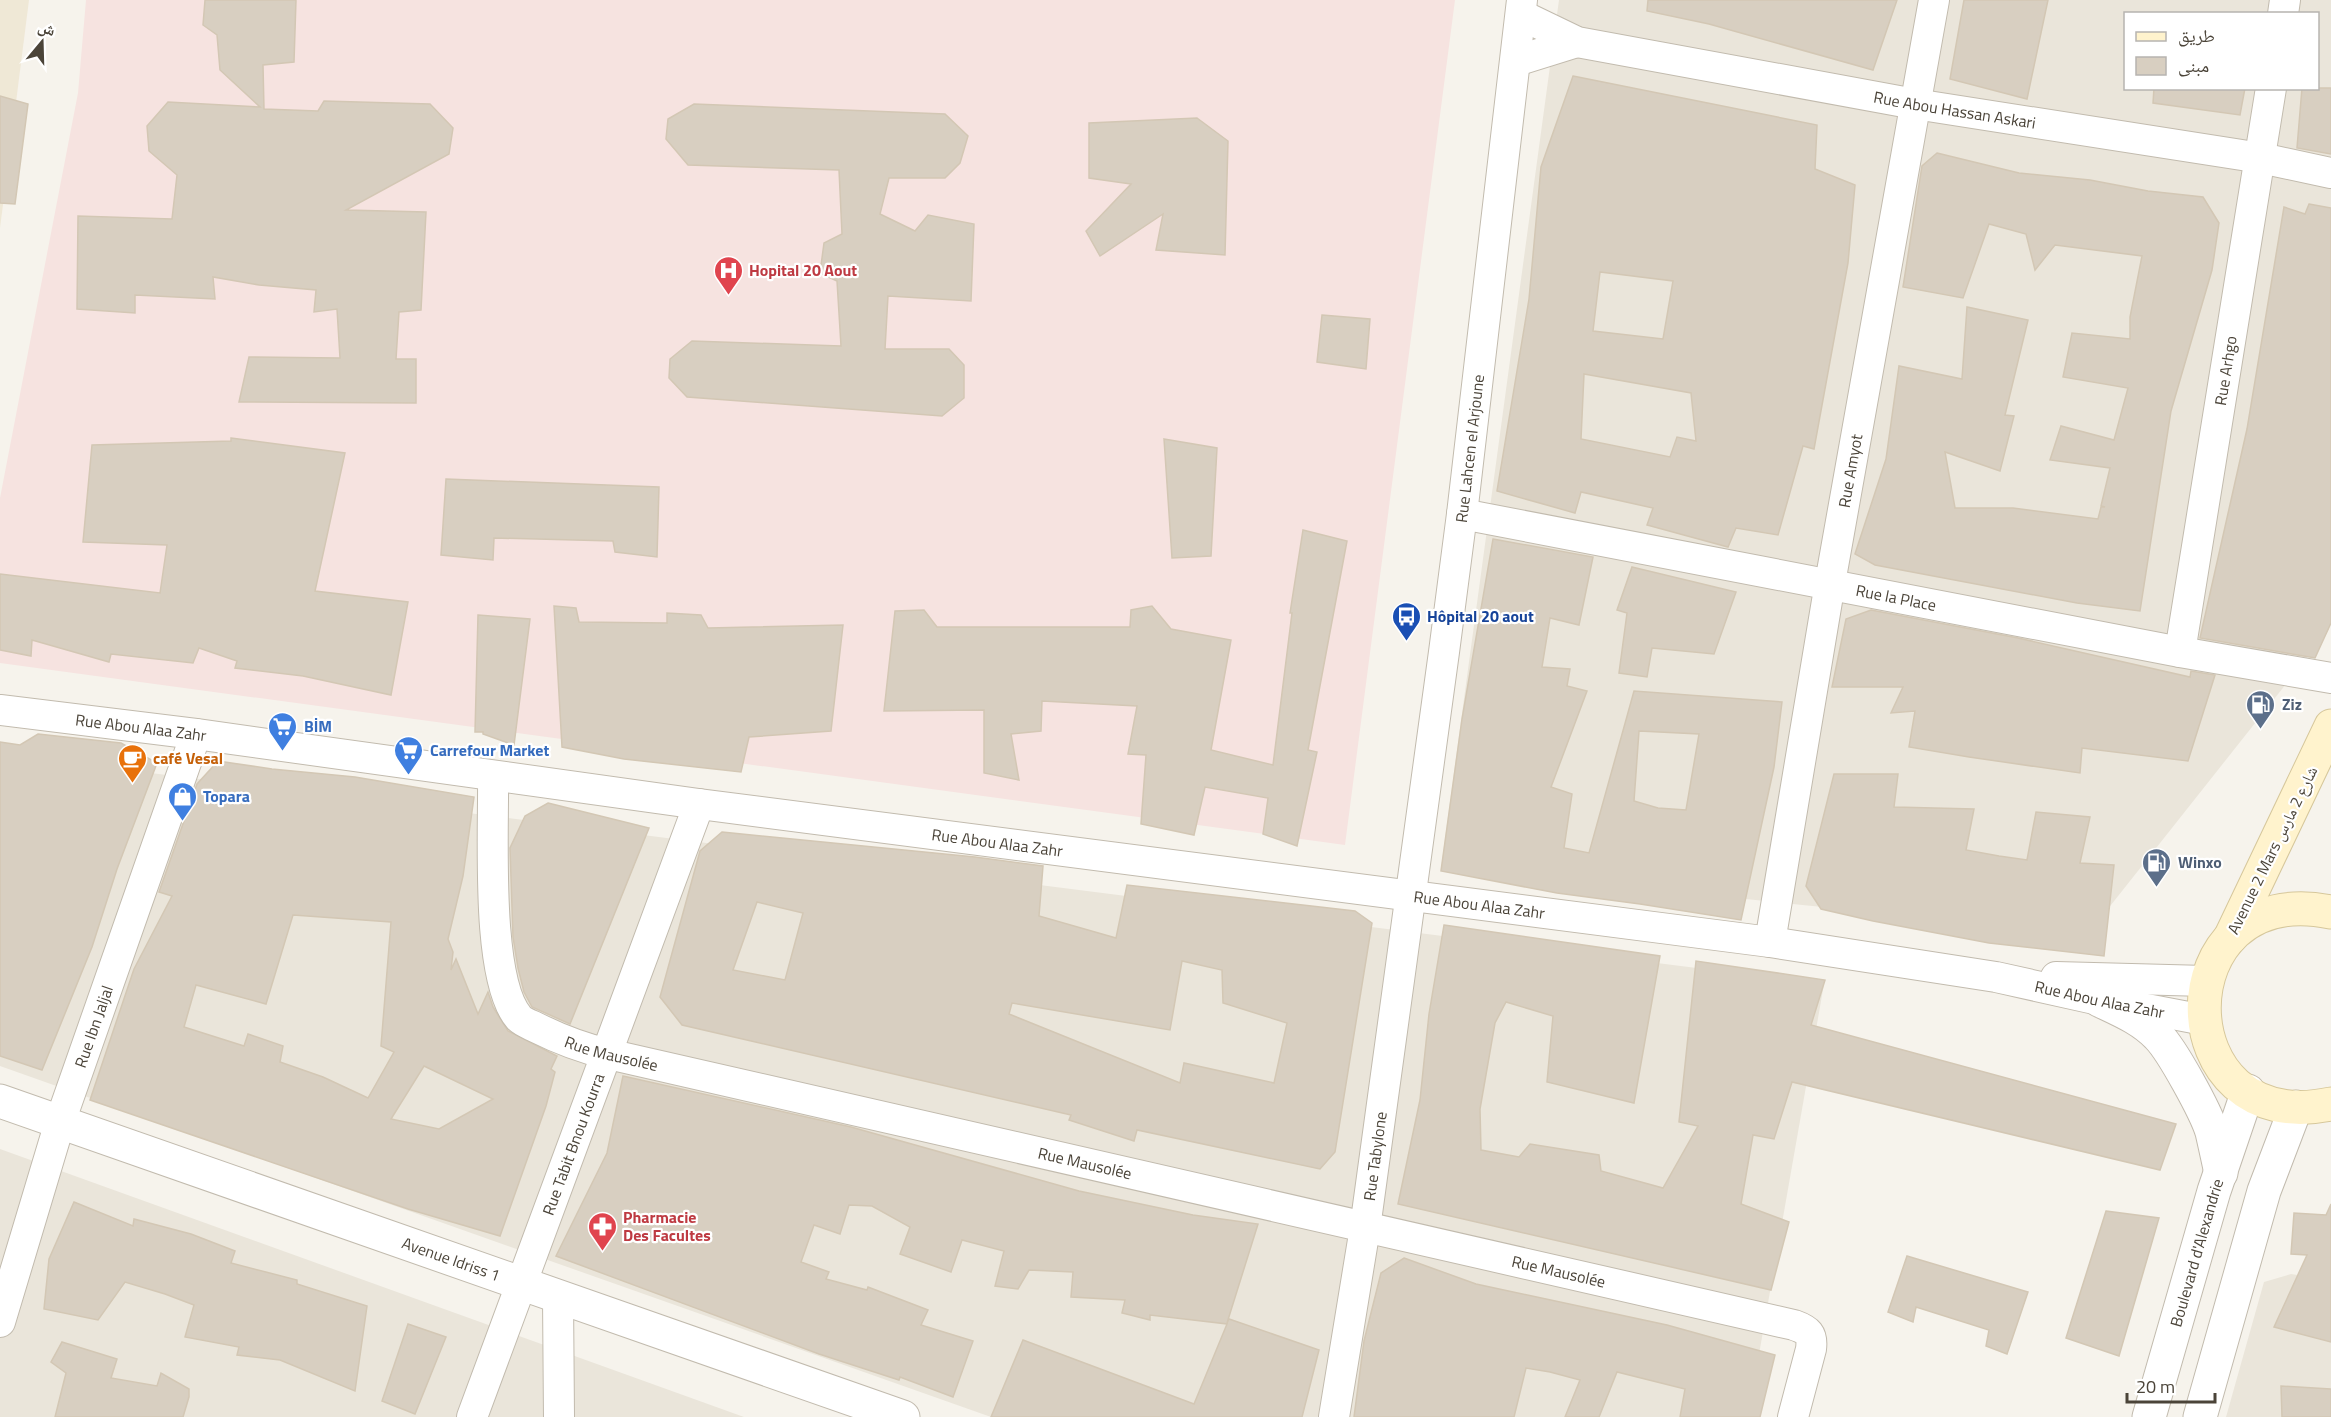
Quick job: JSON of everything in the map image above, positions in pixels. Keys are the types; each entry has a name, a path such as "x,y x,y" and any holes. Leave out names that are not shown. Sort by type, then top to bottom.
{"main road":[{"name":"Avenue 2 Mars شارع 2 مارس","path":"2228,942 2331,726"},
{"path":"2331,912 2297,908 2275,912 2244,926 2215,960 2206,981 2203,1000 2208,1039 2221,1065 2233,1079 2248,1091 2271,1102 2296,1107 2331,1104"}],"street":[{"name":"Rue Amyot","path":"1770,942 1830,584 1934,0"},
{"name":"Rue Abou Hassan Askari","path":"1522,8 1577,42 1915,104 2261,158 2331,173"},
{"name":"Rue Lahcen el Arjoune","path":"1412,896 1462,514 1522,8"},
{"name":"Rue Abou Hassan Askari","path":"1516,61 1577,42"},
{"name":"Rue Arhgo","path":"2180,652 2271,90"},
{"name":"Rue la Place","path":"1462,514 2180,652 2331,678"},
{"name":"Rue Abou Alaa Zahr","path":"0,710 196,734 699,804 1770,942 1996,977 2204,1020"},
{"name":"Rue Ibn Jaljal","path":"0,1322 60,1122 196,734"},
{"name":"Rue Mausolée","path":"493,776 494,904 498,955 505,989 520,1019 578,1047 1802,1328 1808,1331 1812,1338 1811,1349 1793,1417"},
{"name":"Rue Tabit Bnou Kourra","path":"472,1417 699,804"},
{"name":"Rue Tabylone","path":"1334,1417 1365,1228 1412,896"},
{"name":"Rue Abou Alaa Zahr","path":"1996,977 2206,981"},
{"path":"2099,1000 2140,1021 2159,1036 2176,1061 2203,1111 2211,1130 2221,1173"},
{"name":"Boulevard d'Alexandrie","path":"2149,1417 2221,1173 2248,1091"},
{"name":"Avenue Idriss 1","path":"0,1101 903,1417"},
{"path":"2200,1417 2264,1191 2296,1107"},
{"path":"558,1297 559,1417"}],"shaded area":[{"path":"0,0 29,0 0,228"},
{"name":"Hopital 20 Aout","path":"86,0 1455,0 1345,845 0,663 0,498 78,93"},
{"path":"1559,0 2331,0 2331,619 2328,631 2088,934 1441,868"},
{"path":"0,754 1824,984 1748,1417 991,1417 0,1066"},
{"path":"0,1149 744,1417 0,1417"},
{"path":"2291,1274 2331,1280 2331,1417 2226,1417 2264,1282"}],"building":[{"path":"205,0 296,0 294,62 263,65 264,109 318,111 324,101 430,104 453,128 449,154 346,210 426,212 421,310 399,312 396,359 416,359 416,403 239,402 249,357 340,358 337,309 314,312 316,290 259,285 213,277 215,299 135,295 135,313 77,309 78,216 172,219 177,175 149,151 147,126 168,102 260,107 220,70 217,35 203,25"},
{"path":"1648,0 1897,0 1873,70 1709,24 1647,11"},
{"path":"1964,0 2048,0 2027,99 1950,79"},
{"path":"1573,76 1817,125 1815,169 1855,185 1848,263 1814,449 1803,446 1778,535 1736,528 1728,547 1647,525 1653,508 1581,492 1575,513 1497,491 1529,299 1541,167","holes":["1600,272 1673,281 1663,339 1593,331","1584,374 1691,393 1696,441 1677,437 1670,457 1581,439"]},
{"path":"2331,88 2331,154 2297,148 2302,90"},
{"path":"2154,90 2245,90 2240,115 2153,103"},
{"path":"0,96 28,104 15,204 0,203"},
{"path":"694,104 945,114 968,136 960,163 945,178 889,178 880,214 915,231 928,215 974,224 971,301 888,296 885,349 949,349 964,365 964,398 942,416 687,397 669,378 670,359 692,341 841,346 837,281 820,273 824,243 842,234 839,170 688,165 666,139 668,119"},
{"path":"1197,118 1228,141 1225,255 1156,250 1163,214 1100,256 1086,231 1131,184 1089,178 1089,123"},
{"path":"1937,153 2019,173 2090,180 2148,191 2203,197 2219,223 2212,270 2171,411 2140,611 2077,603 1875,565 1855,554 1886,459 1899,366 1962,379 1967,307 2028,320 2005,415 2014,416 2000,471 1945,452 1955,508 2013,508 2098,519 2101,507 2105,507 2101,506 2110,468 2050,460 2061,426 2114,440 2128,388 2063,377 2072,333 2130,339 2130,317 2142,256 2055,245 2035,270 2026,234 1989,224 1963,298 1903,287 1922,166"},
{"path":"2309,204 2331,208 2331,623 2315,658 2200,638 2247,429 2284,207 2305,214"},
{"path":"1322,315 1370,319 1366,369 1317,362"},
{"path":"231,438 345,453 315,591 408,602 391,695 303,676 235,668 237,661 199,648 193,663 111,654 109,662 32,640 31,656 0,650 0,574 160,593 167,545 83,542 92,445 231,441"},
{"path":"1164,439 1217,448 1211,556 1172,558"},
{"path":"446,479 659,487 657,557 615,552 613,541 494,538 493,560 441,555"},
{"path":"1303,530 1347,541 1308,750 1317,752 1297,846 1263,834 1268,798 1205,787 1194,835 1141,824 1146,755 1128,754 1137,706 1042,701 1041,731 1011,734 1019,780 984,773 984,710 884,711 895,611 924,610 937,627 1130,627 1131,610 1152,606 1171,629 1231,640 1211,750 1273,765 1292,613 1290,613"},
{"path":"1493,539 1593,557 1579,625 1550,618 1542,667 1570,669 1567,686 1587,691 1551,787 1572,794 1564,848 1589,853 1634,691 1782,702 1774,767 1741,920 1557,893 1441,871 1462,719","holes":["1639,731 1699,734 1686,810 1658,808 1634,801"]},
{"path":"1632,567 1736,592 1714,654 1652,648 1647,677 1619,673 1627,613 1617,610"},
{"path":"554,606 576,608 579,622 667,623 667,613 701,615 708,628 843,625 831,731 749,737 741,772 624,759 562,747"},
{"path":"1871,610 2018,638 2190,677 2191,671 2215,675 2188,761 2082,748 2080,773 1909,747 1915,711 1891,713 1903,687 1832,687 1846,619"},
{"path":"478,615 530,619 514,745 483,734 483,732 475,732"},
{"path":"38,734 121,743 157,763 117,869 92,947 42,1070 0,1056 0,742 20,745"},
{"path":"218,761 355,777 474,797 463,876 448,939 453,952 451,970 456,959 478,1014 488,992 493,1007 508,1031 557,1056 551,1069 555,1072 546,1106 500,1236 408,1209 90,1100 134,969 172,896 159,892 197,784","holes":["293,915 391,922 381,1046 394,1052 368,1098 323,1077 280,1062 283,1046 248,1034 244,1046 184,1027 196,985 266,1004","424,1066 493,1099 439,1129 391,1119"]},
{"path":"1834,774 1898,774 1894,807 1974,809 1966,850 1999,856 2027,860 2036,812 2090,817 2080,863 2114,865 2104,956 1989,943 1821,909 1806,886"},
{"path":"548,803 649,828 570,1024 532,1007 524,992 513,937 510,848 525,816"},
{"path":"722,832 1043,866 1039,916 1116,938 1127,885 1355,911 1372,923 1335,1152 1320,1169 1137,1130 1134,1141 1069,1120 1071,1115 682,1025 660,997 700,851","holes":["757,902 803,913 785,980 733,970","1182,961 1222,970 1223,1003 1287,1023 1274,1083 1184,1063 1180,1083 1009,1014 1012,1003 1170,1030"]},
{"path":"1444,925 1660,956 1634,1103 1547,1082 1553,1016 1506,1002 1495,1023 1480,1109 1481,1150 1519,1157 1530,1144 1599,1155 1601,1171 1663,1188 1698,1126 1679,1122 1696,961 1825,980 1811,1025 2176,1124 2160,1170 1792,1082 1774,1139 1753,1135 1741,1204 1789,1222 1771,1290 1398,1204 1420,1100 1429,1014"},
{"path":"623,1076 851,1127 1079,1191 1193,1215 1258,1224 1227,1323 1229,1319 1319,1350 1302,1417 991,1417 1023,1340 1194,1404 1227,1324 1150,1315 1150,1320 1122,1313 1125,1300 1071,1297 1073,1272 1029,1270 1018,1289 995,1286 1004,1251 962,1240 951,1272 900,1254 910,1227 872,1206 849,1205 840,1234 814,1225 801,1262 829,1272 826,1279 867,1290 868,1287 928,1310 921,1325 973,1341 953,1397 900,1377 899,1380 819,1354 556,1256 607,1153"},
{"path":"74,1202 133,1226 134,1219 191,1234 235,1251 231,1263 297,1280 297,1284 367,1306 355,1391 280,1360 237,1355 239,1347 185,1337 194,1305 125,1282 98,1320 44,1309 49,1259"},
{"path":"2331,1204 2331,1342 2274,1327 2307,1255 2291,1254 2294,1213 2326,1215"},
{"path":"2106,1211 2159,1218 2119,1356 2066,1338"},
{"path":"1907,1256 2028,1292 2007,1354 1986,1346 1989,1330 1916,1307 1913,1322 1888,1312"},
{"path":"1404,1258 1476,1284 1667,1325 1775,1355 1760,1417 1680,1417 1685,1389 1617,1372 1599,1417 1565,1417 1580,1380 1526,1368 1514,1417 1354,1417 1364,1341 1381,1273"},
{"path":"408,1324 446,1337 415,1414 382,1401"},
{"path":"62,1342 117,1359 111,1378 157,1386 161,1373 189,1389 183,1417 55,1417 66,1373 51,1362"},
{"path":"2281,1386 2331,1389 2331,1417 2282,1417"}],"place":[{"name":"Hopital 20 Aout","path":"728,296"},
{"name":"Hôpital 20 aout","path":"1406,642"},
{"name":"Ziz","path":"2261,730"},
{"name":"BİM","path":"283,752"},
{"name":"Carrefour Market","path":"409,776"},
{"name":"café Vesal","path":"132,784"},
{"name":"Topara","path":"182,822"},
{"name":"Winxo","path":"2157,888"},
{"name":"Pharmacie Des Facultes","path":"602,1252"}]}
